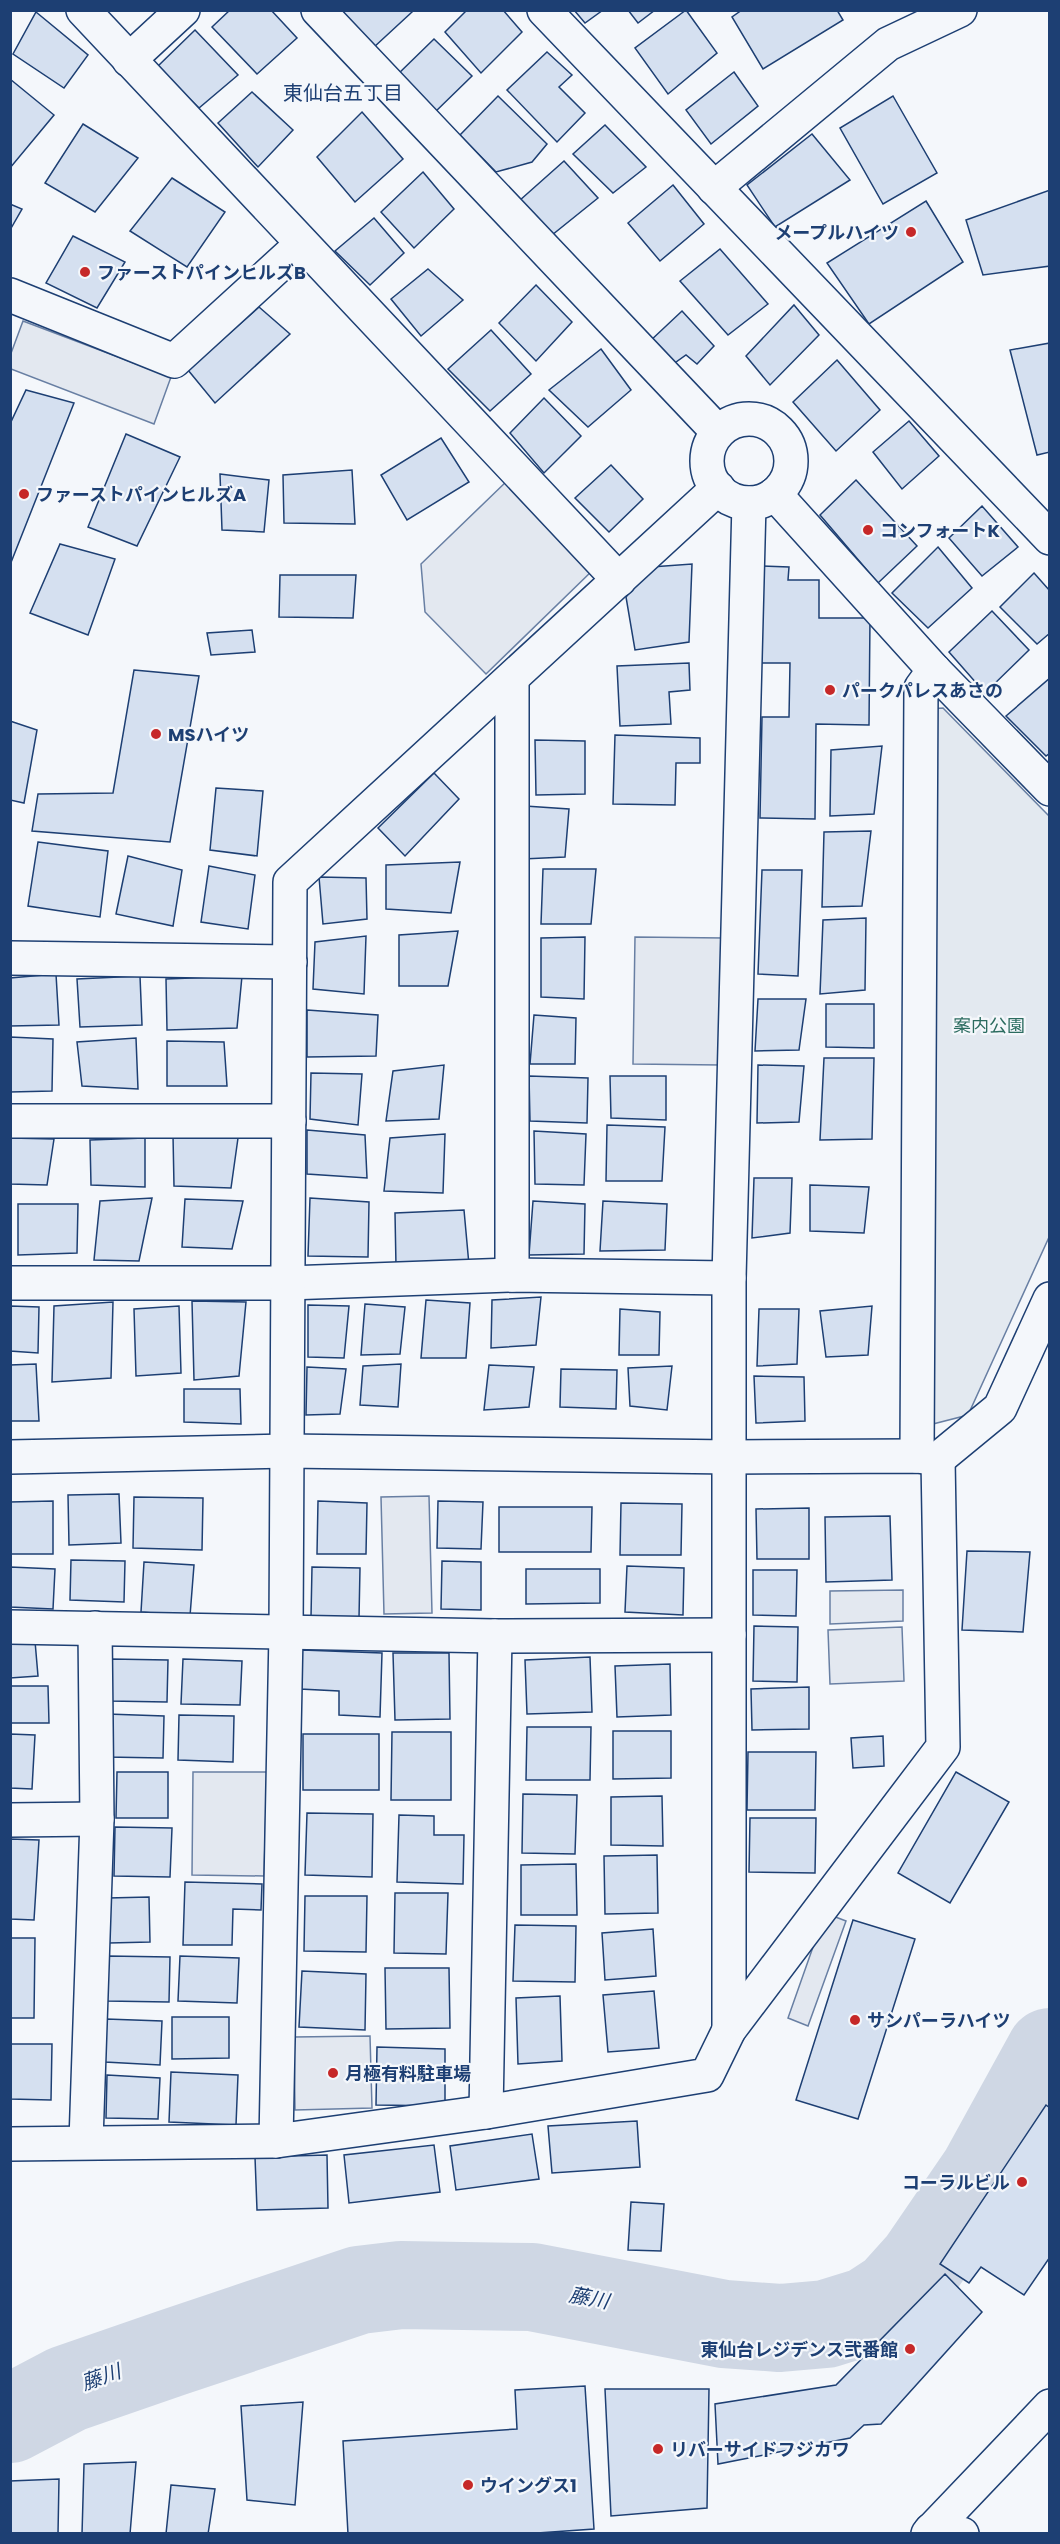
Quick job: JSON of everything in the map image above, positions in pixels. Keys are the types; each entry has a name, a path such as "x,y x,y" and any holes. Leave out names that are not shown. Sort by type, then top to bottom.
{"street":[{"path":"82,10 619,580"},
{"path":"129,60 183,10"},
{"path":"318,10 718,432"},
{"path":"544,10 1050,538"},
{"path":"714,188 888,44 960,10"},
{"path":"10,295 174,361 302,244"},
{"path":"742,419 757,419 771,424 781,433 788,444 792,458 787,478 762,499 735,501 718,488 709,471 707,457 718,432 730,423 742,419"},
{"path":"276,2141 286,1633 290,882 718,488"},
{"path":"762,499 1050,789"},
{"path":"729,2030 731,1457 729,1278 762,499"},
{"path":"10,2144 276,2141 486,2112 707,2075 729,2030 943,1747 927,1458 921,688 934,670"},
{"path":"512,680 512,1275"},
{"path":"10,958 290,962"},
{"path":"10,1121 289,1121"},
{"path":"10,1283 288,1283 512,1275 729,1278"},
{"path":"10,1457 287,1450 927,1458 1000,1408 1050,1299"},
{"path":"10,1627 495,1636 729,1635"},
{"path":"86,2142 98,1819 95,1628"},
{"path":"486,2112 495,1636"},
{"path":"10,1821 98,1819"},
{"path":"940,2532 1050,2406"}],"green space":[{"name":"案内公園","path":"943,708 1049,816 1050,1235 968,1415 929,1425 929,709"}],"shaded area":[{"path":"23,321 171,377 154,424 11,369 10,356"},
{"path":"509,479 595,568 486,674 425,612 421,564"},
{"path":"635,937 724,938 721,1065 633,1064"},
{"path":"429,1496 432,1613 384,1614 381,1497"},
{"path":"903,1590 903,1621 830,1624 830,1591"},
{"path":"902,1627 904,1681 830,1684 828,1630"},
{"path":"193,1772 267,1772 264,1876 192,1875"},
{"path":"825,1913 846,1921 808,2026 788,2018"},
{"name":"月極有料駐車場","path":"370,2036 372,2108 295,2110 294,2037"}],"building":[{"path":"230,10 271,10 297,38 257,74 212,27"},
{"path":"346,10 410,10 412,12 373,48 341,15"},
{"path":"467,10 503,10 522,32 481,73 445,32"},
{"path":"574,10 603,10 585,23"},
{"path":"628,10 655,10 638,23"},
{"path":"686,10 717,53 668,94 635,48"},
{"path":"742,10 837,10 843,20 763,69 732,17"},
{"path":"36,12 88,55 64,88 13,54"},
{"path":"195,30 238,75 199,108 157,67"},
{"path":"434,39 472,76 432,115 395,77"},
{"path":"547,52 572,75 559,87 585,113 557,142 507,90"},
{"path":"734,72 758,106 711,144 686,110"},
{"path":"10,79 54,115 10,168"},
{"path":"252,92 293,130 258,167 218,123"},
{"path":"498,96 547,144 532,162 496,172 460,135"},
{"path":"893,96 937,173 883,204 840,128"},
{"path":"362,112 403,159 355,202 317,157"},
{"path":"83,124 138,158 95,212 45,183"},
{"path":"605,125 646,167 613,193 573,154"},
{"path":"812,134 850,180 775,227 747,185"},
{"path":"564,161 598,198 552,235 519,201"},
{"path":"423,172 454,209 414,248 381,212"},
{"path":"172,178 225,212 187,267 130,231"},
{"path":"673,185 704,224 660,261 628,223"},
{"path":"1050,190 1050,266 983,275 966,220"},
{"name":"メープルハイツ","path":"926,201 963,262 869,324 827,263"},
{"path":"10,204 22,209 10,230"},
{"path":"374,218 404,253 370,285 335,251"},
{"name":"ファーストパインヒルズB","path":"73,236 125,262 97,308 46,283"},
{"path":"720,249 768,304 728,335 680,281"},
{"path":"428,269 463,300 421,336 391,299"},
{"path":"536,285 572,322 536,361 499,323"},
{"path":"794,305 819,335 770,385 746,356"},
{"path":"259,307 290,334 215,403 188,370"},
{"path":"682,311 714,346 697,364 686,355 669,367 649,342"},
{"path":"491,330 531,374 490,411 448,369"},
{"path":"1050,343 1050,452 1037,455 1010,350"},
{"path":"601,349 631,390 588,427 549,390"},
{"path":"837,360 880,410 836,451 793,402"},
{"name":"ファーストパインヒルズA","path":"26,390 74,403 10,565 10,424"},
{"path":"544,398 581,436 544,473 510,433"},
{"path":"909,421 939,456 902,489 873,452"},
{"path":"126,434 180,457 137,546 88,527"},
{"path":"441,438 469,482 407,520 381,475"},
{"path":"611,465 643,499 609,532 575,498"},
{"path":"352,470 355,524 284,523 283,475"},
{"path":"220,474 269,480 264,532 222,530"},
{"name":"コンフォートK","path":"856,480 917,546 878,583 820,515"},
{"path":"982,506 1018,547 982,576 949,538"},
{"path":"60,544 115,559 88,635 30,613"},
{"path":"938,547 972,588 928,628 892,593"},
{"path":"692,564 689,642 635,650 626,597 651,567"},
{"name":"パークパレスあさの","path":"761,566 789,567 788,580 819,580 819,618 870,618 869,725 816,724 815,819 760,818 762,717 789,717 790,663 761,663"},
{"path":"1034,573 1050,591 1050,633 1037,644 1000,607"},
{"path":"280,575 356,575 353,618 279,617"},
{"path":"992,611 1029,650 985,693 949,652"},
{"path":"252,630 255,652 211,655 207,633"},
{"path":"689,663 690,690 669,692 671,724 620,726 617,666"},
{"name":"MSハイツ","path":"134,670 199,676 170,842 32,831 38,794 113,793"},
{"path":"1050,678 1050,753 1046,756 1006,716"},
{"path":"10,721 37,730 24,803 10,800"},
{"path":"615,735 700,738 700,763 676,763 675,805 613,804"},
{"path":"535,740 585,741 585,794 536,795"},
{"path":"882,746 874,814 830,816 831,750"},
{"path":"434,773 459,799 405,856 378,828"},
{"path":"216,788 263,791 257,856 210,850"},
{"path":"525,806 569,809 565,857 523,859"},
{"path":"871,831 862,906 822,907 824,832"},
{"path":"38,842 108,851 100,917 28,906"},
{"path":"128,856 182,870 173,926 116,914"},
{"path":"460,862 451,913 386,909 386,865"},
{"path":"209,866 255,875 248,929 201,922"},
{"path":"543,869 596,869 591,924 541,924"},
{"path":"762,870 802,870 798,976 758,974"},
{"path":"319,877 366,878 367,919 323,924"},
{"path":"866,918 865,990 820,994 823,920"},
{"path":"458,931 448,986 399,986 399,935"},
{"path":"366,936 364,994 313,989 315,942"},
{"path":"585,937 584,999 541,997 541,938"},
{"path":"56,974 59,1025 10,1026 10,978"},
{"path":"140,976 142,1025 80,1027 77,979"},
{"path":"242,976 237,1028 167,1030 166,979"},
{"path":"758,999 806,999 799,1050 755,1051"},
{"path":"826,1004 874,1004 874,1048 826,1047"},
{"path":"307,1010 378,1015 376,1056 307,1057"},
{"path":"534,1015 576,1018 575,1064 530,1064"},
{"path":"10,1037 53,1039 52,1091 10,1092"},
{"path":"136,1038 138,1089 82,1086 77,1042"},
{"path":"167,1041 224,1042 227,1086 167,1086"},
{"path":"824,1058 874,1058 872,1139 820,1140"},
{"path":"444,1065 439,1119 386,1121 393,1071"},
{"path":"758,1065 804,1066 799,1122 757,1123"},
{"path":"311,1073 362,1074 358,1125 310,1119"},
{"path":"529,1076 588,1078 587,1123 530,1121"},
{"path":"610,1076 666,1076 666,1120 611,1118"},
{"path":"607,1125 665,1127 662,1181 606,1181"},
{"path":"307,1130 365,1135 367,1178 307,1174"},
{"path":"534,1131 586,1134 584,1185 535,1184"},
{"path":"445,1134 443,1193 384,1191 390,1138"},
{"path":"173,1135 238,1138 231,1188 174,1186"},
{"path":"10,1138 54,1139 47,1185 10,1184"},
{"path":"145,1138 145,1187 91,1185 90,1140"},
{"path":"754,1178 792,1178 790,1233 752,1238"},
{"path":"810,1185 869,1187 864,1233 810,1231"},
{"path":"152,1198 139,1261 94,1260 100,1201"},
{"path":"310,1198 369,1202 368,1257 308,1256"},
{"path":"185,1199 243,1201 232,1249 182,1247"},
{"path":"533,1201 585,1204 584,1254 529,1255"},
{"path":"603,1201 667,1204 665,1250 600,1251"},
{"path":"18,1204 78,1204 77,1253 18,1255"},
{"path":"464,1210 469,1265 396,1266 395,1213"},
{"path":"541,1297 536,1345 491,1348 492,1300"},
{"path":"426,1300 470,1303 466,1358 421,1358"},
{"path":"192,1301 246,1302 239,1376 194,1380"},
{"path":"113,1302 111,1378 52,1382 54,1306"},
{"path":"365,1304 405,1307 400,1354 361,1355"},
{"path":"308,1305 349,1306 344,1358 308,1357"},
{"path":"10,1306 39,1307 38,1353 10,1351"},
{"path":"179,1306 181,1373 136,1376 134,1309"},
{"path":"872,1306 868,1355 826,1357 820,1311"},
{"path":"620,1309 660,1312 659,1355 619,1355"},
{"path":"759,1309 799,1309 797,1364 757,1366"},
{"path":"36,1364 39,1421 10,1421 10,1365"},
{"path":"401,1364 398,1407 360,1405 363,1366"},
{"path":"489,1365 534,1367 529,1407 484,1410"},
{"path":"672,1366 667,1410 630,1406 628,1368"},
{"path":"307,1367 346,1369 340,1414 306,1415"},
{"path":"561,1369 617,1370 616,1409 560,1407"},
{"path":"754,1376 804,1377 805,1421 756,1423"},
{"path":"184,1389 240,1389 241,1424 184,1422"},
{"path":"119,1494 121,1543 69,1545 68,1495"},
{"path":"134,1497 203,1498 202,1550 133,1548"},
{"path":"53,1501 53,1554 10,1554 10,1502"},
{"path":"318,1501 367,1503 366,1554 317,1554"},
{"path":"438,1501 483,1502 481,1549 437,1548"},
{"path":"621,1503 682,1504 681,1555 620,1555"},
{"path":"499,1507 592,1507 591,1552 499,1552"},
{"path":"809,1508 809,1559 757,1559 756,1509"},
{"path":"890,1516 892,1580 826,1582 825,1517"},
{"path":"967,1551 1030,1552 1023,1632 962,1630"},
{"path":"71,1560 125,1561 124,1602 70,1600"},
{"path":"442,1561 481,1562 481,1610 441,1609"},
{"path":"144,1562 194,1565 190,1616 141,1612"},
{"path":"627,1566 684,1568 683,1615 625,1612"},
{"path":"10,1567 55,1569 53,1609 10,1607"},
{"path":"312,1567 360,1568 359,1618 311,1617"},
{"path":"526,1569 600,1569 600,1603 526,1604"},
{"path":"753,1570 797,1570 796,1616 753,1615"},
{"path":"754,1626 798,1627 797,1682 753,1681"},
{"path":"35,1641 38,1676 10,1678 10,1643"},
{"path":"302,1650 382,1653 380,1717 339,1715 339,1691 300,1689"},
{"path":"393,1653 449,1653 450,1719 395,1720"},
{"path":"590,1657 592,1712 527,1714 525,1660"},
{"path":"110,1659 168,1660 167,1702 109,1701"},
{"path":"183,1659 242,1661 240,1705 181,1704"},
{"path":"670,1664 671,1715 617,1717 615,1666"},
{"path":"10,1686 48,1686 49,1723 10,1723"},
{"path":"809,1687 809,1729 752,1730 751,1689"},
{"path":"107,1714 164,1716 163,1758 106,1757"},
{"path":"179,1715 234,1716 233,1762 178,1760"},
{"path":"527,1727 591,1727 590,1780 526,1780"},
{"path":"613,1731 671,1731 671,1778 613,1779"},
{"path":"392,1732 451,1732 451,1800 391,1800"},
{"path":"10,1734 35,1735 32,1789 10,1788"},
{"path":"303,1734 379,1734 379,1790 303,1790"},
{"path":"883,1736 884,1766 853,1768 851,1738"},
{"path":"748,1752 816,1752 815,1810 747,1810"},
{"path":"117,1772 168,1772 168,1818 116,1818"},
{"path":"956,1772 1009,1802 950,1903 898,1873"},
{"path":"523,1794 577,1795 575,1854 522,1853"},
{"path":"662,1796 663,1846 611,1845 611,1797"},
{"path":"307,1813 373,1814 372,1877 305,1875"},
{"path":"399,1815 434,1816 434,1835 464,1835 463,1884 397,1882"},
{"path":"750,1818 816,1818 815,1873 749,1872"},
{"path":"115,1827 172,1828 170,1877 114,1876"},
{"path":"10,1839 39,1840 34,1920 10,1919"},
{"path":"657,1855 658,1913 605,1914 604,1856"},
{"path":"576,1864 577,1915 521,1915 521,1865"},
{"path":"185,1882 262,1884 261,1910 233,1909 232,1945 183,1945"},
{"path":"395,1893 448,1893 446,1954 394,1953"},
{"path":"305,1896 367,1896 366,1952 304,1951"},
{"path":"149,1897 150,1942 109,1943 108,1898"},
{"name":"サンパーラハイツ","path":"853,1920 915,1939 858,2119 796,2100"},
{"path":"515,1925 576,1926 575,1982 513,1981"},
{"path":"653,1929 656,1976 605,1980 602,1933"},
{"path":"10,1938 35,1938 34,2018 10,2018"},
{"path":"108,1956 170,1957 169,2002 106,2001"},
{"path":"180,1956 239,1958 237,2003 178,2001"},
{"path":"385,1968 449,1968 450,2028 386,2029"},
{"path":"302,1971 366,1974 365,2030 299,2027"},
{"path":"654,1991 659,2048 608,2052 603,1995"},
{"path":"560,1996 562,2061 518,2064 516,1998"},
{"path":"172,2017 229,2017 229,2058 172,2059"},
{"path":"106,2019 162,2021 160,2065 105,2062"},
{"path":"10,2044 52,2044 51,2100 10,2099"},
{"path":"377,2047 445,2049 445,2106 376,2105"},
{"path":"171,2072 238,2075 236,2125 169,2122"},
{"path":"107,2075 160,2078 158,2119 106,2118"},
{"name":"コーラルビル","path":"1046,2105 1050,2108 1050,2257 1024,2295 981,2267 969,2283 940,2264"},
{"path":"637,2121 640,2167 552,2173 548,2126"},
{"path":"532,2134 539,2179 456,2190 450,2146"},
{"path":"434,2145 440,2192 349,2203 344,2155"},
{"path":"327,2155 328,2208 257,2210 255,2157"},
{"path":"631,2202 664,2204 661,2251 628,2250"},
{"name":"東仙台レジデンス弐番館","path":"945,2274 982,2312 881,2424 864,2425 850,2438 718,2464 715,2404 836,2385"},
{"name":"ウイングス1","path":"585,2386 594,2529 523,2534 348,2534 343,2441 517,2429 515,2390"},
{"name":"リバーサイドフジカワ","path":"605,2389 709,2389 707,2508 611,2516"},
{"path":"303,2402 295,2505 247,2500 241,2406"},
{"path":"136,2462 130,2534 82,2534 84,2464"},
{"path":"59,2479 58,2534 10,2534 10,2481"},
{"path":"171,2485 215,2489 208,2534 166,2534"}],"waterway":[{"name":"藤川","path":"10,2419 67,2389 359,2290 401,2285 532,2287 724,2324 780,2328 826,2324 868,2311 894,2294 921,2264 984,2172 1050,2052"}],"place":[{"name":"メープルハイツ","path":"911,232"},
{"name":"ファーストパインヒルズB","path":"85,272"},
{"name":"ファーストパインヒルズA","path":"24,494"},
{"name":"コンフォートK","path":"868,530"},
{"name":"パークパレスあさの","path":"830,690"},
{"name":"MSハイツ","path":"156,734"},
{"name":"サンパーラハイツ","path":"855,2020"},
{"name":"月極有料駐車場","path":"333,2073"},
{"name":"コーラルビル","path":"1022,2182"},
{"name":"東仙台レジデンス弐番館","path":"910,2349"},
{"name":"リバーサイドフジカワ","path":"658,2449"},
{"name":"ウイングス1","path":"468,2485"}],"district":[{"name":"東仙台五丁目","path":"343,93"}]}
